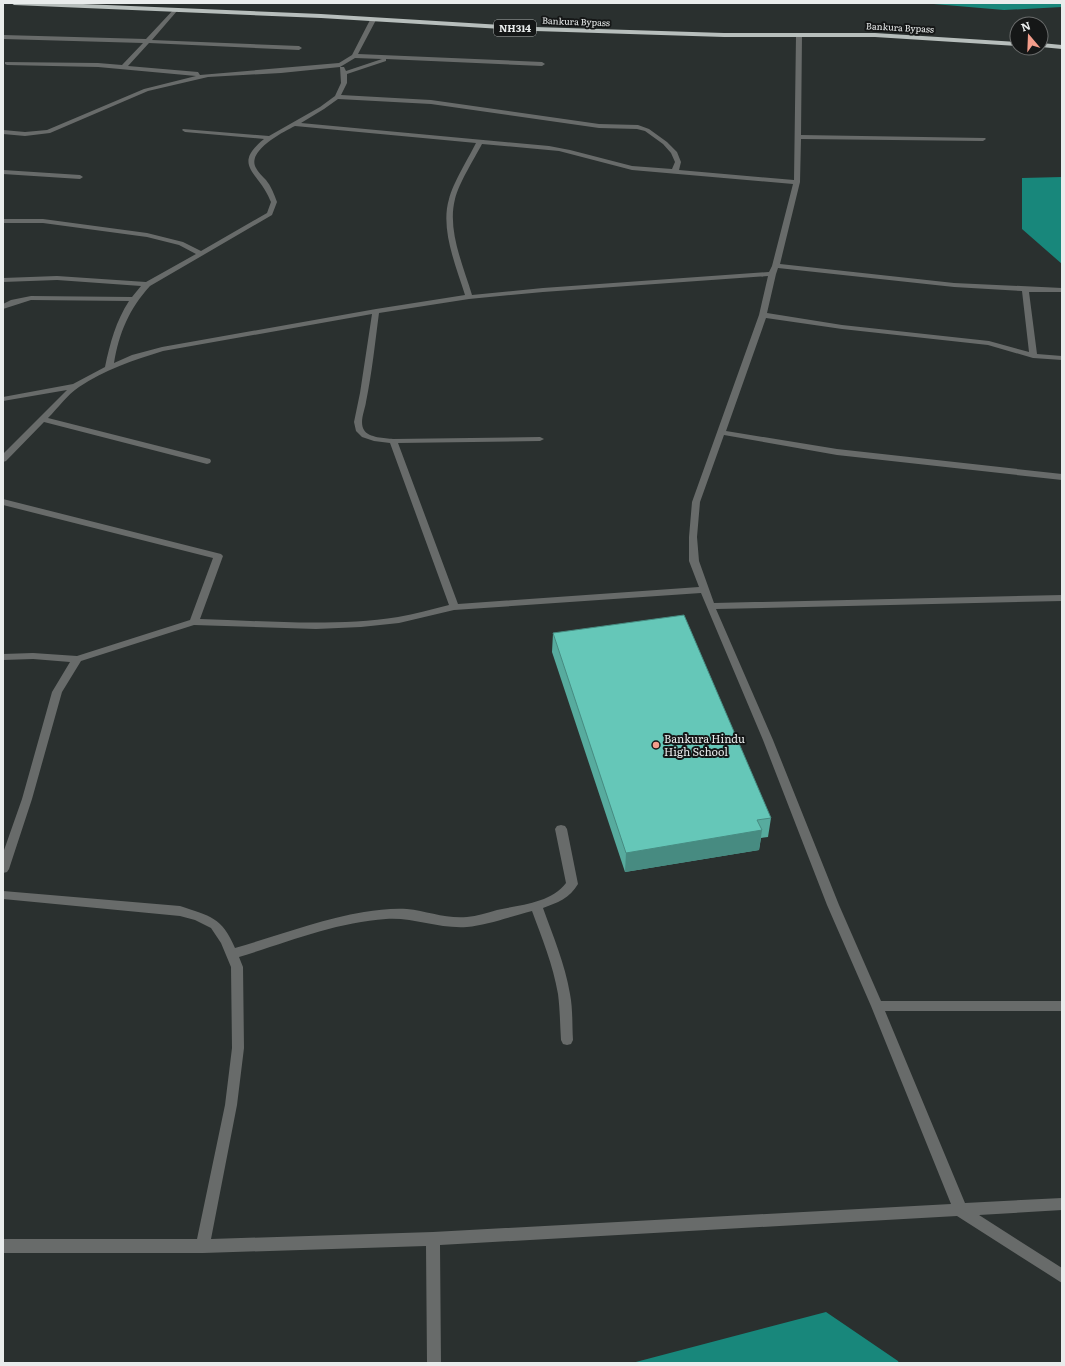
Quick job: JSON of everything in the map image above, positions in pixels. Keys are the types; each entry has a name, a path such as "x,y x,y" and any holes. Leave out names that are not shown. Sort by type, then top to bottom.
{"highway":[{"name":"Bankura Bypass","path":"14,3 535,29 724,35 875,35 1009,43"},
{"path":"1049,46 1062,47"}],"street":[{"path":"124,67 175,10"},
{"path":"3,132 25,134 48,132 146,90 178,80 208,75 281,71 340,65 354,56 373,20"},
{"path":"799,35 797,182 763,315 696,502 693,537 694,561 710,606 768,740 833,905 877,1006 961,1211 1062,1276"},
{"path":"3,37 147,41 298,48"},
{"path":"354,56 542,64"},
{"path":"344,73 391,57"},
{"path":"7,63 124,67 208,75"},
{"path":"109,368 117,332 133,299 147,284 270,214 274,202 266,184 250,163 253,154 270,138 322,108 337,97 343,87 344,73 340,65"},
{"path":"337,97 431,102 599,126 638,127 647,130 659,138 674,152 678,162 675,171"},
{"path":"294,124 563,149 626,167 797,182"},
{"path":"185,130 270,138"},
{"path":"798,138 983,139"},
{"path":"469,297 452,238 450,207 452,198 480,141"},
{"path":"3,172 80,177"},
{"path":"3,220 43,221 147,235 181,244 200,253"},
{"path":"3,399 75,386 109,368 135,357 162,349 376,311 469,297 774,270 955,285 1062,290"},
{"path":"3,280 34,277 147,284"},
{"path":"1025,289 1033,356"},
{"path":"3,307 14,302 31,298 133,299"},
{"path":"376,311 364,394 358,422 360,431 365,435 374,439 393,441 540,439"},
{"path":"763,315 842,327 993,344 1033,356 1062,358"},
{"path":"3,459 75,386"},
{"path":"43,419 207,461"},
{"path":"720,432 837,452 914,462 1062,477"},
{"path":"393,441 454,607"},
{"path":"3,502 218,556 194,622"},
{"path":"3,656 33,656 77,659 194,622 316,626 361,624 399,620 454,607 704,590"},
{"path":"710,606 1062,598"},
{"path":"3,869 27,799 57,692 77,659"},
{"path":"232,954 362,917 386,914 407,914 440,921 467,922 536,906 555,899 565,892 572,884 561,829"},
{"path":"3,895 180,911 199,917 215,925 226,941 237,968 238,1048 232,1105 203,1246"},
{"path":"536,906 553,950 559,973 564,995 567,1040"},
{"path":"877,1006 1062,1006"},
{"path":"3,1246 203,1246 433,1239 961,1211 1062,1204"},
{"path":"433,1239 434,1363"}],"shaded area":[{"path":"922,3 1062,3 1062,7 1004,10"},
{"path":"1062,177 1062,264 1022,229 1022,178"},
{"path":"826,1312 899,1363 632,1363"}],"building":[{"name":"Bankura Hindu High School","path":"684,615 771,818 757,820 762,830 626,853 553,633"}],"place":[{"name":"Bankura Hindu High School","path":"656,745"}]}
